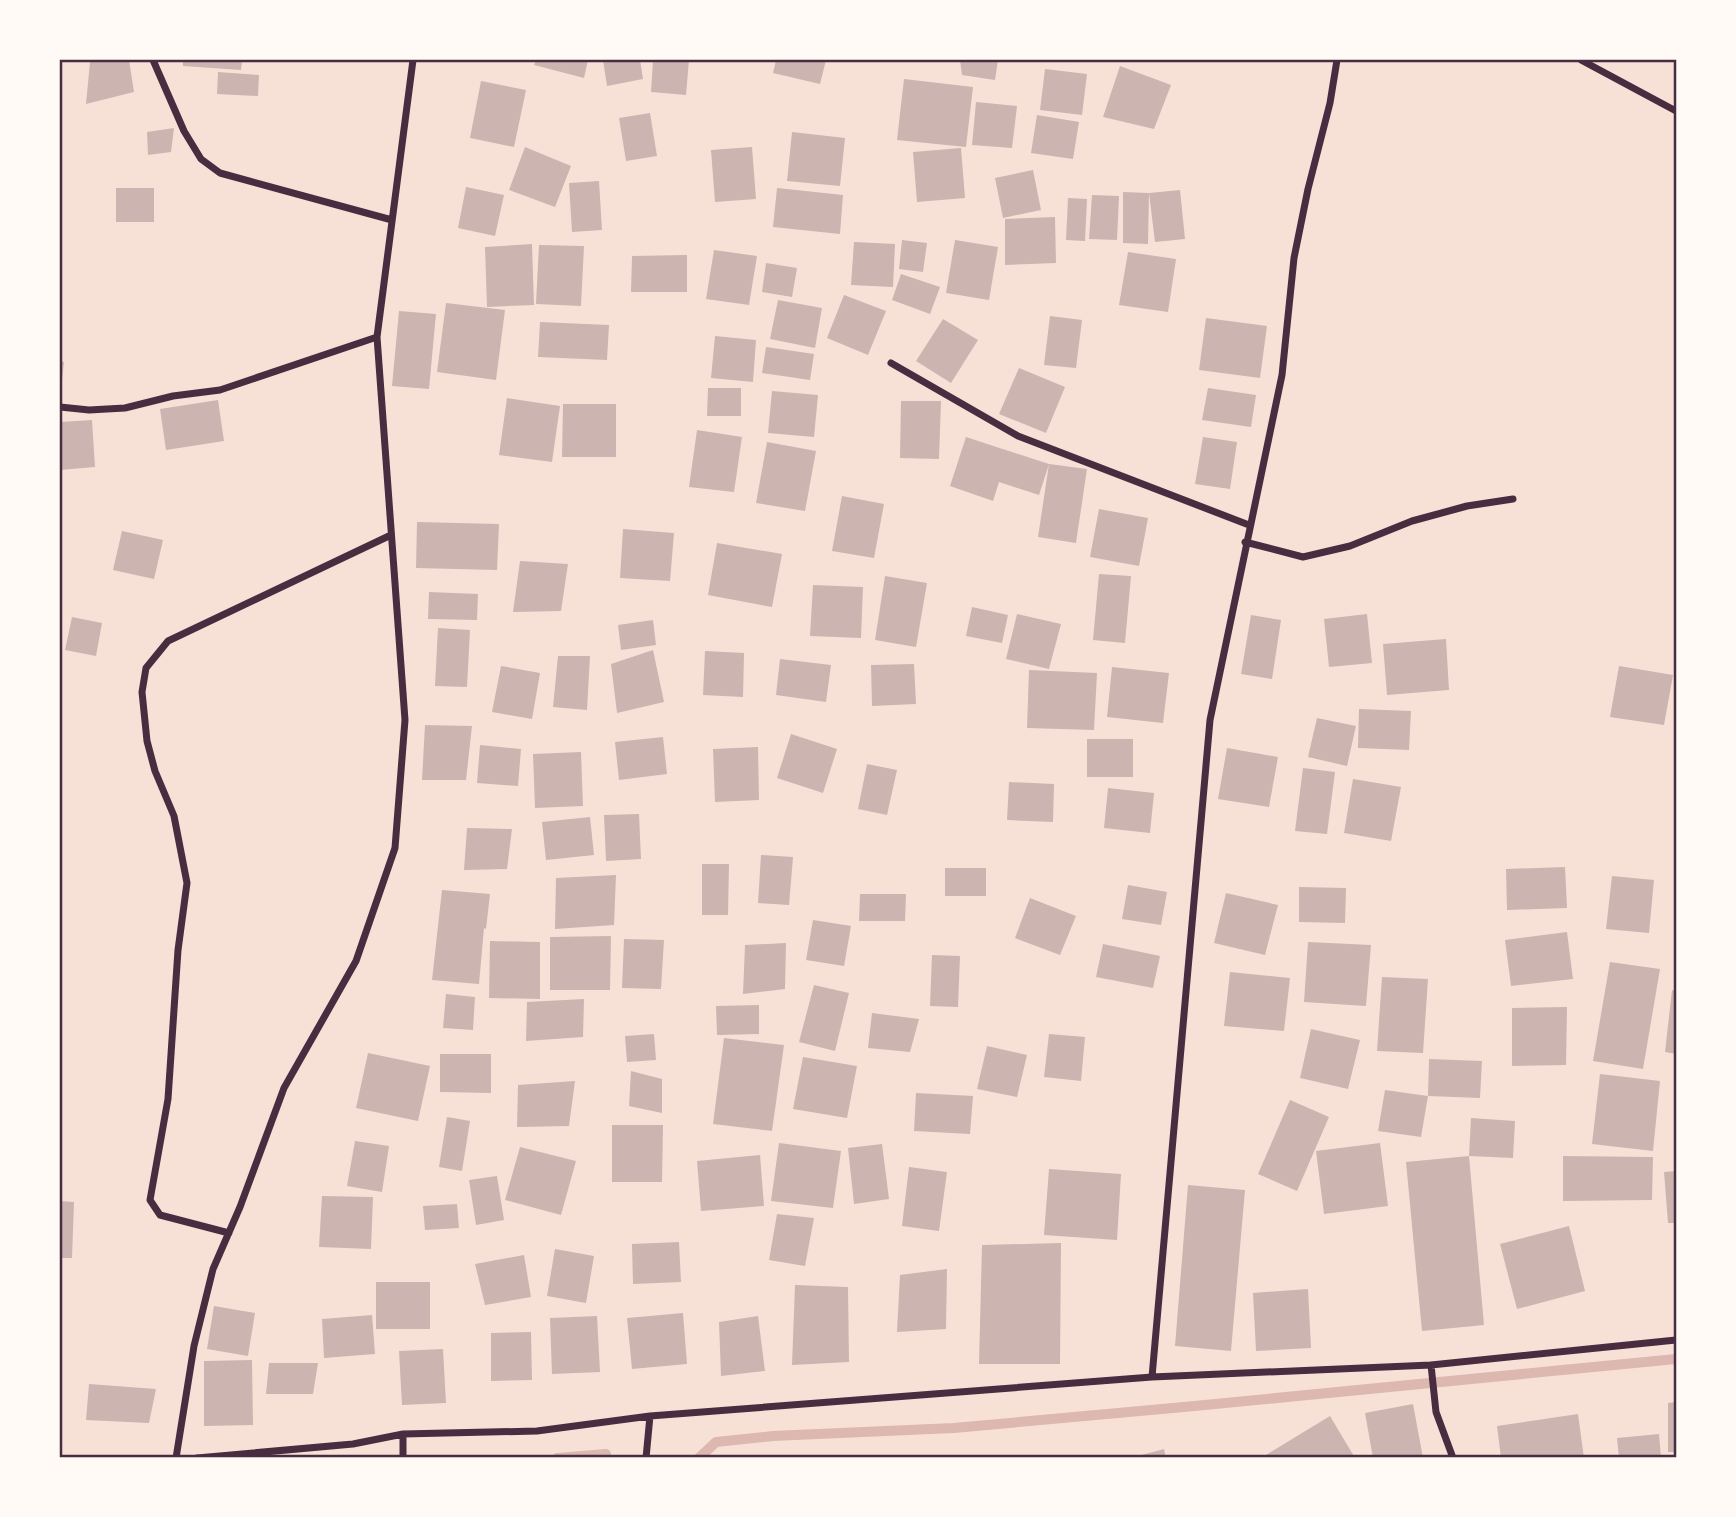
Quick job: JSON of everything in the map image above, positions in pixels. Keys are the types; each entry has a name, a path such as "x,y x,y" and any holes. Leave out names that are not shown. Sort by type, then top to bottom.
{"street":[{"path":"153,60 184,131 201,159 220,173 393,220"},
{"path":"176,1458 194,1346 213,1269 284,1088 356,961 395,848 405,720 377,337 413,60"},
{"path":"1152,1377 1210,720 1245,542 1282,375 1294,258 1338,60"},
{"path":"1581,60 1676,111"},
{"path":"60,407 89,410 125,408 173,396 220,390 377,337"},
{"path":"891,363 1018,436 1249,525"},
{"path":"1245,542 1303,557 1350,546 1412,521 1468,506 1513,499"},
{"path":"229,1233 160,1215 155,1212 150,1199 168,1099 176,974 187,883 174,816 155,771 147,741 142,692 146,668 168,641 391,535"},
{"path":"197,1458 352,1444 403,1434 537,1431 650,1416 1152,1377 1431,1365 1676,1340"},
{"path":"1431,1365 1436,1412 1453,1458"},
{"path":"646,1458 650,1416"},
{"path":"403,1434 403,1458"}],"building":[{"path":"129,60 134,92 86,104 90,62"},
{"path":"183,60 242,60 241,70 183,66"},
{"path":"536,60 588,60 584,78 534,65"},
{"path":"603,60 640,60 643,79 607,86"},
{"path":"653,60 689,60 686,95 651,92"},
{"path":"776,60 826,60 820,84 773,73"},
{"path":"960,60 998,60 995,80 962,75"},
{"path":"1120,66 1171,85 1154,129 1103,117"},
{"path":"1045,69 1087,74 1082,115 1040,110"},
{"path":"218,72 259,75 258,96 217,94"},
{"path":"904,79 973,87 966,147 897,140"},
{"path":"481,81 526,90 514,147 470,138"},
{"path":"976,102 1017,106 1012,148 972,145"},
{"path":"650,113 657,156 626,161 619,118"},
{"path":"1037,115 1079,122 1073,159 1031,153"},
{"path":"174,128 171,152 148,155 147,132"},
{"path":"792,132 845,138 840,186 787,181"},
{"path":"525,147 571,166 555,207 509,190"},
{"path":"752,147 756,199 715,202 711,150"},
{"path":"961,148 965,198 917,202 913,152"},
{"path":"1033,170 1041,210 1003,218 995,178"},
{"path":"599,181 602,230 572,232 569,183"},
{"path":"466,187 504,195 495,236 458,228"},
{"path":"116,188 154,188 154,222 116,222"},
{"path":"777,188 843,195 840,234 773,227"},
{"path":"1180,190 1185,239 1155,242 1149,193"},
{"path":"1123,192 1149,193 1148,244 1123,243"},
{"path":"1092,195 1119,196 1117,240 1089,239"},
{"path":"1068,198 1087,199 1085,241 1066,240"},
{"path":"1055,217 1056,263 1005,265 1005,219"},
{"path":"902,240 927,243 923,272 899,269"},
{"path":"955,240 998,247 989,300 946,293"},
{"path":"854,242 895,244 893,287 851,285"},
{"path":"532,244 534,305 487,307 485,247"},
{"path":"539,245 584,246 581,306 536,304"},
{"path":"714,250 757,256 749,305 706,299"},
{"path":"1128,252 1176,259 1168,312 1119,305"},
{"path":"687,255 687,292 631,292 632,256"},
{"path":"766,263 797,268 792,297 762,292"},
{"path":"901,274 940,287 930,314 892,300"},
{"path":"844,295 886,311 868,355 827,338"},
{"path":"778,300 822,308 815,348 770,339"},
{"path":"446,303 505,310 496,380 437,372"},
{"path":"399,311 436,314 429,389 392,386"},
{"path":"1050,316 1082,320 1076,368 1044,365"},
{"path":"1206,318 1267,326 1260,378 1199,370"},
{"path":"943,319 978,340 951,383 916,361"},
{"path":"540,322 609,325 607,360 538,357"},
{"path":"715,336 756,340 753,382 711,378"},
{"path":"766,347 814,354 810,380 762,373"},
{"path":"60,361 64,362 61,388 60,388"},
{"path":"1019,368 1065,387 1046,433 999,414"},
{"path":"708,388 741,388 741,416 707,416"},
{"path":"1208,388 1256,395 1251,427 1202,420"},
{"path":"772,391 818,395 814,437 768,433"},
{"path":"507,398 560,406 552,462 499,455"},
{"path":"218,400 224,441 166,450 160,409"},
{"path":"901,401 941,401 939,459 900,458"},
{"path":"563,404 616,404 616,457 562,457"},
{"path":"92,420 95,467 60,470 60,422"},
{"path":"697,430 742,437 734,492 689,487"},
{"path":"966,437 1049,464 1039,495 999,482 993,501 950,486"},
{"path":"1203,437 1237,442 1230,489 1195,484"},
{"path":"767,442 816,451 805,511 756,503"},
{"path":"1049,464 1087,469 1076,543 1038,537"},
{"path":"842,496 884,504 874,558 832,551"},
{"path":"1099,509 1148,518 1139,566 1090,557"},
{"path":"417,522 499,524 497,570 416,568"},
{"path":"623,529 674,533 670,581 620,578"},
{"path":"122,531 163,540 154,579 113,570"},
{"path":"717,543 782,554 772,607 708,595"},
{"path":"520,561 568,564 561,611 513,612"},
{"path":"1099,574 1131,576 1125,643 1093,640"},
{"path":"885,576 927,583 916,647 875,640"},
{"path":"813,585 863,587 861,638 810,636"},
{"path":"429,592 478,594 477,620 428,619"},
{"path":"972,607 1008,615 1002,643 966,636"},
{"path":"1017,614 1061,624 1049,669 1006,659"},
{"path":"1367,614 1372,663 1329,667 1324,619"},
{"path":"1251,615 1281,620 1272,679 1241,674"},
{"path":"72,617 102,623 96,656 65,650"},
{"path":"653,620 656,645 621,650 618,625"},
{"path":"438,628 470,630 467,687 435,686"},
{"path":"1446,639 1449,690 1387,695 1383,644"},
{"path":"653,650 664,702 617,713 611,664"},
{"path":"705,651 744,653 743,697 703,695"},
{"path":"558,656 590,656 587,710 553,707"},
{"path":"780,659 831,665 826,702 776,695"},
{"path":"914,664 916,704 872,706 871,665"},
{"path":"501,666 540,673 532,719 492,712"},
{"path":"1619,666 1673,675 1664,725 1610,717"},
{"path":"1112,667 1169,673 1163,723 1107,717"},
{"path":"1029,670 1097,673 1094,730 1027,728"},
{"path":"1359,709 1411,711 1409,750 1358,748"},
{"path":"1317,718 1356,726 1347,766 1308,757"},
{"path":"425,725 472,726 466,780 422,780"},
{"path":"791,734 837,749 823,793 777,778"},
{"path":"663,737 667,774 619,780 615,742"},
{"path":"1087,739 1133,739 1133,777 1087,777"},
{"path":"480,745 521,749 518,786 477,783"},
{"path":"758,747 759,800 715,802 713,749"},
{"path":"1227,748 1278,757 1269,807 1218,799"},
{"path":"581,752 583,806 535,808 533,754"},
{"path":"867,764 897,770 887,815 858,809"},
{"path":"1303,768 1335,772 1327,834 1295,831"},
{"path":"1353,779 1401,787 1391,841 1344,833"},
{"path":"1009,782 1054,784 1053,822 1007,820"},
{"path":"1108,788 1154,793 1150,833 1104,828"},
{"path":"639,814 641,859 606,861 604,815"},
{"path":"590,817 594,855 546,860 542,822"},
{"path":"467,828 512,829 507,869 464,870"},
{"path":"761,855 793,857 789,905 758,903"},
{"path":"702,864 729,864 728,915 702,915"},
{"path":"1565,867 1567,908 1507,910 1506,869"},
{"path":"945,868 986,868 986,896 945,896"},
{"path":"616,875 614,925 555,929 556,878"},
{"path":"1612,876 1654,880 1649,933 1606,929"},
{"path":"1128,885 1167,892 1161,925 1122,919"},
{"path":"1299,887 1346,888 1345,923 1299,922"},
{"path":"442,890 490,894 479,984 432,980"},
{"path":"1226,893 1278,905 1265,955 1214,943"},
{"path":"860,894 906,894 905,921 859,921"},
{"path":"1030,898 1076,916 1060,955 1015,938"},
{"path":"813,920 851,926 844,966 806,960"},
{"path":"1567,932 1573,979 1511,986 1505,940"},
{"path":"611,936 610,990 550,990 550,937"},
{"path":"624,939 664,940 661,989 622,988"},
{"path":"490,941 540,942 540,999 489,998"},
{"path":"1308,942 1371,945 1366,1006 1304,1002"},
{"path":"786,943 785,989 743,994 745,945"},
{"path":"1103,944 1160,956 1153,988 1096,977"},
{"path":"932,955 960,956 958,1007 930,1006"},
{"path":"1610,962 1660,969 1643,1069 1593,1061"},
{"path":"1230,972 1290,978 1284,1031 1224,1026"},
{"path":"1382,977 1428,979 1423,1053 1377,1051"},
{"path":"814,985 849,993 835,1051 799,1042"},
{"path":"1672,990 1676,991 1676,1054 1665,1052"},
{"path":"446,994 475,997 473,1030 443,1028"},
{"path":"584,999 583,1037 526,1041 527,1002"},
{"path":"759,1005 759,1034 717,1035 716,1006"},
{"path":"1567,1007 1566,1065 1512,1066 1512,1008"},
{"path":"872,1013 919,1019 910,1052 868,1048"},
{"path":"1311,1029 1360,1040 1348,1089 1300,1078"},
{"path":"654,1034 656,1060 627,1062 625,1036"},
{"path":"1049,1034 1085,1037 1081,1081 1044,1077"},
{"path":"724,1038 784,1045 772,1131 713,1124"},
{"path":"987,1046 1027,1055 1017,1097 977,1089"},
{"path":"368,1053 430,1066 418,1121 356,1108"},
{"path":"440,1054 491,1054 491,1093 440,1092"},
{"path":"803,1057 857,1066 847,1118 793,1109"},
{"path":"1429,1059 1482,1061 1480,1098 1428,1096"},
{"path":"631,1071 662,1079 662,1113 629,1106"},
{"path":"1600,1074 1660,1081 1653,1151 1592,1144"},
{"path":"575,1081 569,1126 517,1127 518,1085"},
{"path":"1385,1090 1428,1096 1421,1137 1378,1131"},
{"path":"916,1093 973,1096 970,1134 914,1131"},
{"path":"1290,1100 1329,1117 1297,1191 1258,1174"},
{"path":"447,1117 470,1121 462,1171 439,1167"},
{"path":"1471,1118 1515,1121 1513,1158 1469,1156"},
{"path":"612,1125 663,1125 662,1182 612,1182"},
{"path":"355,1141 389,1146 382,1192 347,1186"},
{"path":"779,1143 841,1151 833,1208 771,1201"},
{"path":"1380,1143 1388,1206 1324,1214 1316,1151"},
{"path":"882,1144 889,1199 854,1204 848,1148"},
{"path":"520,1147 576,1161 561,1215 505,1200"},
{"path":"760,1155 764,1206 701,1211 697,1161"},
{"path":"1469,1156 1484,1325 1422,1331 1406,1162"},
{"path":"1563,1156 1653,1157 1652,1200 1563,1201"},
{"path":"909,1167 947,1172 939,1231 902,1226"},
{"path":"1049,1169 1121,1174 1117,1240 1044,1235"},
{"path":"1676,1171 1676,1223 1668,1223 1664,1172"},
{"path":"497,1176 504,1220 476,1225 469,1180"},
{"path":"1188,1185 1245,1190 1231,1351 1175,1346"},
{"path":"322,1196 373,1197 371,1249 319,1247"},
{"path":"60,1201 74,1202 72,1258 60,1258"},
{"path":"457,1204 459,1228 425,1230 423,1206"},
{"path":"777,1214 814,1218 805,1266 769,1260"},
{"path":"1569,1226 1585,1291 1517,1309 1500,1244"},
{"path":"679,1242 681,1282 633,1284 632,1244"},
{"path":"1061,1243 1060,1364 979,1364 982,1245"},
{"path":"555,1249 594,1256 586,1303 547,1296"},
{"path":"524,1255 531,1297 485,1305 475,1264"},
{"path":"947,1269 946,1329 897,1332 900,1275"},
{"path":"376,1282 430,1282 430,1329 376,1329"},
{"path":"795,1285 848,1287 849,1362 792,1365"},
{"path":"1308,1289 1311,1348 1256,1351 1253,1293"},
{"path":"214,1306 255,1313 248,1356 207,1349"},
{"path":"683,1313 687,1364 632,1369 627,1318"},
{"path":"372,1315 375,1354 324,1358 322,1319"},
{"path":"597,1316 600,1372 552,1374 550,1318"},
{"path":"758,1316 765,1371 721,1376 719,1322"},
{"path":"531,1332 532,1380 491,1381 491,1333"},
{"path":"443,1349 446,1403 402,1405 399,1351"},
{"path":"252,1360 253,1425 204,1426 204,1361"},
{"path":"269,1363 318,1363 313,1394 266,1394"},
{"path":"89,1384 156,1389 149,1423 86,1420"},
{"path":"1676,1402 1676,1452 1668,1452 1668,1403"},
{"path":"1413,1404 1423,1458 1373,1458 1365,1413"},
{"path":"1578,1414 1584,1458 1501,1458 1497,1426"},
{"path":"1330,1416 1355,1458 1261,1458"},
{"path":"1659,1434 1661,1458 1619,1458 1617,1438"},
{"path":"1164,1449 1166,1458 1134,1458 1134,1457"}],"waterway":[{"path":"699,1458 716,1442 773,1436 954,1428 1676,1359"},
{"path":"557,1458 606,1454"}]}
